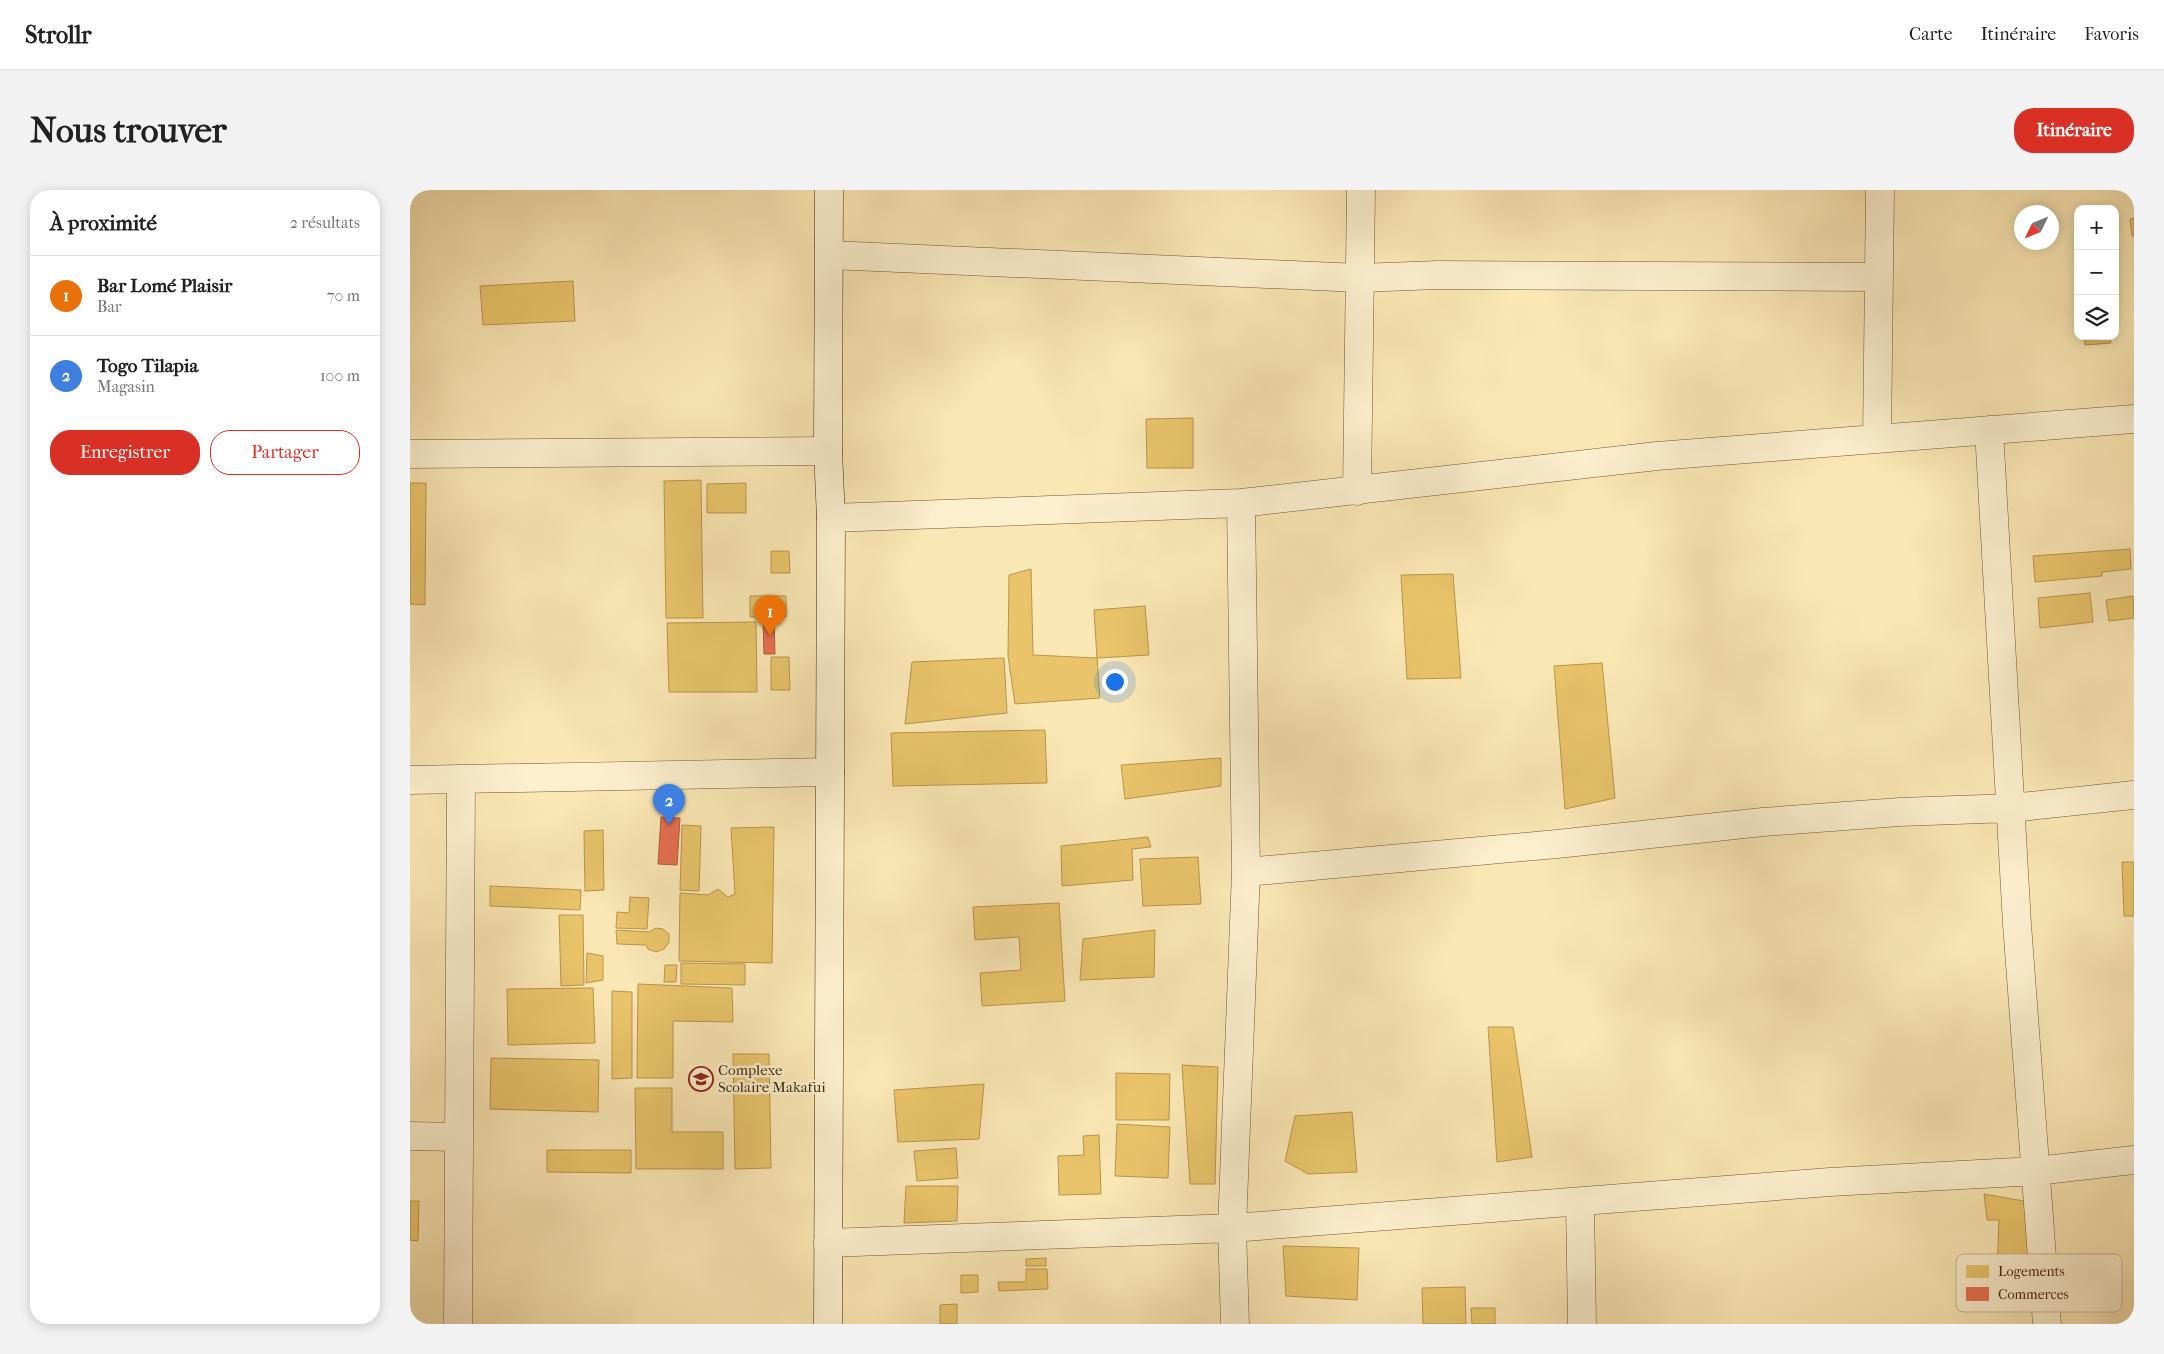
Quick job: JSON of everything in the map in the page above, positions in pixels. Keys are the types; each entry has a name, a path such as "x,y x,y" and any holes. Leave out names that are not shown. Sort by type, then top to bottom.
{"street":[{"path":"828,1324 831,518 828,451 829,190"},
{"path":"1357,491 1361,190"},
{"path":"1878,439 1880,190"},
{"path":"830,255 1360,278 1437,275 1879,276"},
{"path":"831,518 1241,503 1657,456 2134,419"},
{"path":"1988,430 2017,924 2042,1254"},
{"path":"410,454 828,451"},
{"path":"1235,1324 1232,1228 1246,872 1241,503"},
{"path":"410,780 461,781 830,772"},
{"path":"458,1324 461,781"},
{"path":"1246,872 1557,844 1763,822 1900,812 2011,808 2134,795"},
{"path":"410,1136 459,1137"},
{"path":"828,1243 1232,1228 1830,1182 2036,1171 2134,1160"},
{"path":"1580,1202 1582,1324"}],"building: Logements":[{"path":"2134,218 2134,236 2132,236 2130,219"},
{"path":"573,281 575,321 483,325 480,286"},
{"path":"2084,340 2111,340 2111,343 2085,345"},
{"path":"1193,418 1193,468 1147,468 1146,419"},
{"path":"701,480 703,618 666,618 664,481"},
{"path":"410,483 426,483 425,605 410,604"},
{"path":"746,483 746,513 707,513 707,484"},
{"path":"2130,549 2131,569 2102,572 2102,576 2035,582 2033,556"},
{"path":"771,551 789,551 790,573 771,573"},
{"path":"1031,569 1033,655 1097,658 1100,698 1015,704 1008,656 1009,575"},
{"path":"1453,574 1461,678 1407,679 1401,575"},
{"path":"2090,593 2093,622 2040,628 2038,598"},
{"path":"750,596 786,596 786,617 750,617"},
{"path":"2133,596 2134,618 2109,621 2106,600"},
{"path":"1145,606 1149,655 1097,658 1094,610"},
{"path":"756,622 757,692 669,692 667,623"},
{"path":"771,657 789,657 790,690 771,690"},
{"path":"1004,658 1007,713 905,724 912,662"},
{"path":"1602,663 1615,798 1565,809 1554,666"},
{"path":"1045,730 1047,783 893,786 891,733"},
{"path":"1221,758 1221,786 1125,799 1121,765"},
{"path":"682,825 701,826 699,891 680,890"},
{"path":"774,827 772,963 679,961 680,893 708,895 718,889 728,897 735,894 731,828"},
{"path":"603,830 604,890 585,891 584,831"},
{"path":"1148,837 1151,847 1132,849 1133,880 1062,886 1061,846"},
{"path":"1198,857 1201,904 1143,906 1140,859"},
{"path":"2122,862 2134,862 2134,916 2124,916"},
{"path":"490,886 581,890 580,910 490,906"},
{"path":"630,897 649,898 647,929 616,928 617,912 629,913"},
{"path":"1059,903 1065,1001 982,1006 980,973 1021,970 1019,937 975,940 973,907"},
{"path":"559,915 583,915 584,985 561,986"},
{"path":"656,928 663,929 669,934 669,942 664,949 656,952 648,949 646,945 617,944 616,930 649,932"},
{"path":"1155,930 1154,977 1080,980 1083,939"},
{"path":"587,953 603,956 603,980 586,983"},
{"path":"681,963 745,964 745,985 681,984"},
{"path":"665,965 677,965 676,982 664,982"},
{"path":"638,984 732,988 733,1022 673,1021 673,1078 637,1078"},
{"path":"593,988 595,1043 508,1045 507,989"},
{"path":"612,991 632,992 632,1078 612,1079"},
{"path":"1488,1027 1513,1027 1532,1157 1497,1162"},
{"path":"733,1054 769,1054 771,1168 735,1169"},
{"path":"491,1058 599,1060 598,1112 490,1109"},
{"path":"1182,1065 1218,1067 1215,1184 1190,1184"},
{"path":"1116,1073 1170,1074 1169,1120 1116,1120"},
{"path":"984,1084 979,1139 898,1142 894,1090"},
{"path":"635,1088 672,1088 672,1132 723,1132 723,1169 636,1169"},
{"path":"1352,1112 1357,1172 1308,1174 1285,1161 1295,1116"},
{"path":"1117,1124 1170,1127 1168,1178 1115,1176"},
{"path":"1099,1135 1101,1194 1059,1195 1058,1156 1084,1155 1083,1136"},
{"path":"956,1148 958,1178 917,1181 914,1151"},
{"path":"547,1150 631,1150 631,1173 547,1172"},
{"path":"906,1186 958,1186 957,1221 904,1223"},
{"path":"1984,1194 2024,1201 2030,1254 1998,1254 1999,1220 1987,1220"},
{"path":"410,1201 419,1201 418,1241 410,1240"},
{"path":"1283,1246 1359,1248 1357,1300 1286,1296"},
{"path":"1046,1258 1046,1266 1026,1266 1026,1259"},
{"path":"1026,1269 1047,1269 1048,1289 999,1291 998,1282 1026,1282"},
{"path":"961,1275 978,1275 978,1292 961,1293"},
{"path":"1465,1287 1466,1324 1423,1324 1422,1288"},
{"path":"957,1304 957,1324 940,1324 940,1305"},
{"path":"1471,1308 1495,1308 1495,1324 1472,1324"}],"building: Commerces":[{"path":"763,622 774,622 775,654 764,654"},
{"path":"661,817 680,818 677,865 658,864"}],"place":[{"name":"Bar Lomé Plaisir","path":"770,636"},
{"name":"Togo Tilapia","path":"669,825"},
{"name":"Complexe Scolaire Makafui","path":"701,1079"}]}
